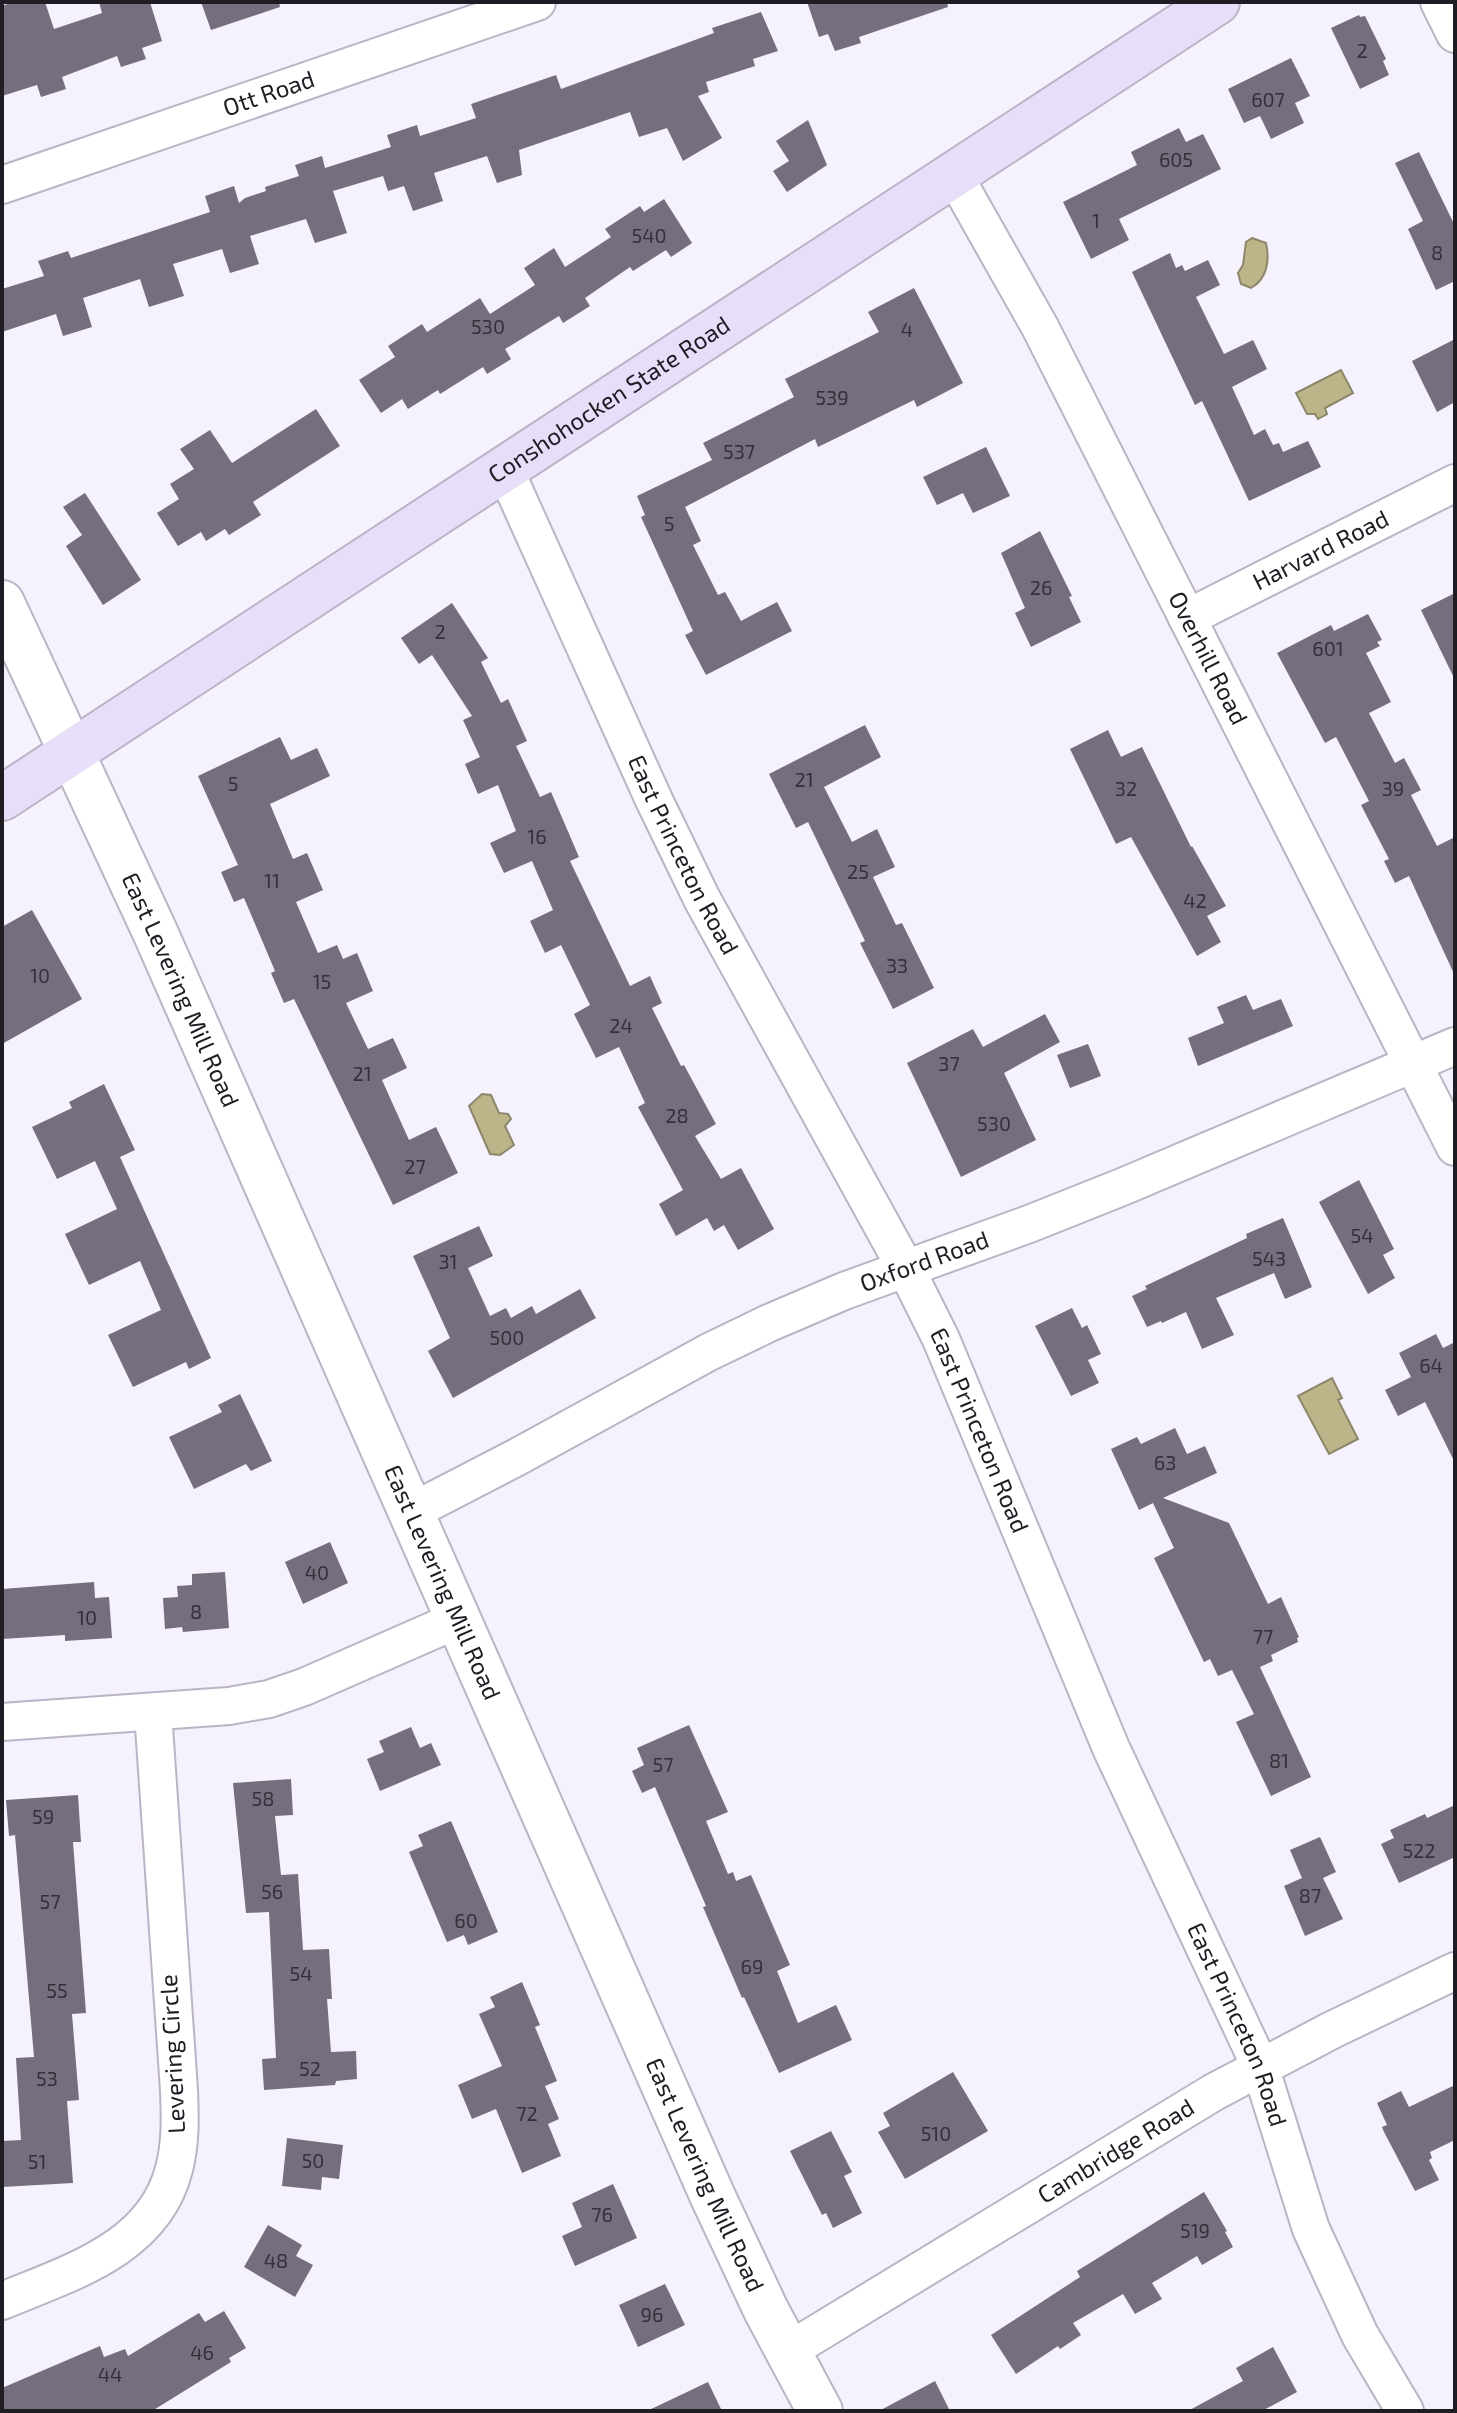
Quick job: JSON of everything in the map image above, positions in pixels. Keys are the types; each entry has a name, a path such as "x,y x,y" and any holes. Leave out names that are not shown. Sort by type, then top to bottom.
{"main road":[{"name":"Conshohocken State Road","path":"2,798 1217,2"}],"street":[{"name":"Ott Road","path":"2,185 537,2"},
{"path":"1439,2 1455,34"},
{"name":"Overhill Road","path":"954,175 1040,327 1455,1147"},
{"name":"East Princeton Road","path":"505,470 702,899 906,1269 941,1339 1111,1748 1260,2066 1311,2229 1360,2335 1405,2411"},
{"name":"Harvard Road","path":"1187,618 1455,483"},
{"name":"East Levering Mill Road","path":"2,603 155,932 713,2197 820,2411"},
{"name":"Oxford Road","path":"411,1512 709,1352 794,1312 1093,1198 1455,1046"},
{"path":"2,1722 229,1706 269,1699 304,1687 457,1620"},
{"name":"Levering Circle","path":"2,2301 81,2267 138,2232 159,2204 174,2170 180,2128 179,2090 167,1952 153,1712"},
{"name":"Cambridge Road","path":"788,2351 1260,2066 1455,1971"}],"shaded area":[{"path":"1252,238 1266,243 1268,256 1264,275 1251,288 1241,284 1238,273 1243,265 1246,242"},
{"path":"1341,370 1353,393 1325,408 1327,414 1318,419 1315,414 1307,414 1296,393"},
{"path":"482,1094 491,1095 499,1113 508,1114 511,1119 505,1126 514,1145 500,1155 490,1154 469,1106"},
{"path":"1332,1378 1342,1398 1338,1400 1358,1439 1329,1454 1298,1396"}],"building":[{"path":"13,2 45,2 54,29 102,13 99,2 150,2 162,41 142,48 146,59 121,67 117,56 62,77 66,89 41,97 37,85 2,96 2,6"},
{"path":"201,2 279,2 280,7 211,30"},
{"path":"807,2 947,2 948,7 859,37 861,43 835,51 828,34 819,37"},
{"path":"761,12 778,51 753,59 755,66 706,82 709,92 698,96 722,138 683,161 667,128 639,137 630,112 519,150 522,175 497,183 487,156 434,173 443,201 413,211 404,186 388,191 383,176 333,191 347,233 315,243 306,219 250,236 259,264 230,273 222,249 173,264 184,296 149,307 140,279 83,298 92,327 63,336 56,314 2,332 2,289 44,276 38,261 68,251 71,258 210,212 205,196 234,186 239,203 266,191 265,187 299,176 295,165 322,156 325,168 391,147 387,135 417,125 420,136 476,118 471,104 556,75 561,89 714,33 712,28"},
{"path":"1359,15 1365,16 1386,59 1383,61 1389,75 1360,89 1331,28"},
{"path":"1291,58 1310,96 1295,103 1304,123 1271,139 1260,116 1244,123 1228,89"},
{"path":"808,120 827,165 787,192 773,171 789,161 776,141"},
{"path":"1179,128 1186,142 1203,134 1221,169 1119,219 1129,240 1091,259 1063,202 1137,165 1131,152"},
{"path":"1419,152 1455,226 1455,281 1436,290 1408,229 1423,221 1395,163"},
{"path":"664,199 692,243 671,257 666,250 633,271 630,267 585,298 590,306 563,323 559,316 505,349 511,359 487,374 483,367 440,394 438,390 408,409 402,399 381,413 359,380 395,357 388,346 422,324 427,332 480,298 490,314 535,285 524,268 554,248 565,267 611,237 605,229 640,206 644,212"},
{"path":"1170,253 1176,268 1182,265 1185,271 1208,260 1220,285 1196,297 1224,354 1253,340 1267,369 1232,387 1254,435 1265,429 1273,445 1279,443 1283,452 1308,441 1321,467 1249,501 1202,401 1195,405 1132,272"},
{"path":"914,288 963,383 917,407 914,400 818,447 815,439 685,507 701,541 693,545 718,595 725,592 741,621 777,602 792,631 706,675 685,635 693,631 641,517 645,515 637,496 712,460 703,443 794,397 785,379 879,332 868,312"},
{"path":"1455,339 1455,402 1437,412 1412,361"},
{"path":"316,409 340,446 253,502 261,515 229,535 225,529 206,541 201,532 178,546 157,513 179,499 170,484 194,469 180,449 210,430 232,463"},
{"path":"986,447 1010,496 973,513 963,493 937,505 923,477"},
{"path":"85,493 141,580 103,605 66,546 82,535 63,507"},
{"path":"1040,531 1072,596 1069,597 1081,622 1031,647 1015,613 1025,608 1001,553"},
{"path":"1455,593 1455,680 1421,610"},
{"path":"452,603 488,658 481,662 501,703 508,699 527,741 516,746 540,797 551,792 579,857 570,861 630,986 650,976 662,1003 652,1008 681,1066 684,1065 716,1124 695,1136 721,1179 741,1168 774,1229 738,1250 724,1225 714,1231 707,1218 676,1236 659,1204 683,1190 638,1107 645,1103 619,1047 596,1058 574,1014 590,1005 561,945 545,953 530,921 553,910 532,861 504,873 490,843 516,831 498,785 478,794 465,764 480,757 463,720 472,716 432,655 419,664 401,638"},
{"path":"1368,614 1382,640 1377,642 1380,646 1366,653 1391,702 1369,713 1395,763 1404,758 1421,790 1411,795 1437,846 1455,837 1455,976 1409,876 1395,883 1384,861 1389,859 1361,805 1369,801 1336,737 1325,743 1277,653 1331,625 1334,631"},
{"path":"865,725 881,757 824,787 852,842 877,829 895,867 873,877 896,925 902,923 934,988 893,1009 860,943 865,941 808,822 796,828 769,774"},
{"path":"1108,730 1121,757 1142,747 1191,847 1226,906 1207,916 1221,942 1197,956 1131,837 1116,844 1070,749"},
{"path":"280,737 291,760 317,748 330,776 270,804 293,859 307,853 323,890 296,902 318,953 337,945 343,959 357,953 373,991 346,1003 368,1049 393,1038 407,1068 382,1080 409,1140 436,1127 458,1173 393,1205 294,999 284,1003 271,973 275,971 244,898 234,902 221,872 238,865 198,776"},
{"path":"32,910 82,999 2,1044 2,927"},
{"path":"1246,995 1253,1010 1281,999 1293,1026 1198,1066 1188,1038 1224,1023 1217,1007"},
{"path":"1045,1014 1060,1042 1004,1073 1036,1140 961,1177 907,1063 973,1029 983,1047"},
{"path":"1088,1044 1101,1076 1070,1088 1057,1055"},
{"path":"104,1084 135,1150 120,1157 211,1358 189,1369 186,1362 133,1387 108,1335 161,1310 140,1261 89,1285 65,1234 117,1209 95,1161 57,1179 32,1127 72,1108 69,1102"},
{"path":"1359,1180 1394,1249 1383,1255 1395,1278 1368,1294 1319,1202"},
{"path":"1283,1218 1312,1287 1285,1299 1274,1273 1216,1298 1234,1335 1202,1349 1186,1312 1147,1327 1132,1296 1147,1289 1145,1286"},
{"path":"479,1226 493,1256 468,1268 490,1316 506,1308 511,1318 532,1306 536,1314 580,1289 596,1318 453,1398 428,1351 450,1338 413,1256"},
{"path":"1072,1308 1082,1328 1087,1325 1101,1354 1088,1360 1099,1383 1071,1396 1035,1326"},
{"path":"1436,1334 1443,1348 1455,1342 1455,1463 1425,1402 1398,1416 1385,1390 1411,1377 1399,1353"},
{"path":"240,1394 272,1461 251,1471 246,1464 194,1489 169,1437 222,1412 218,1405"},
{"path":"1175,1428 1187,1454 1205,1446 1217,1473 1163,1498 1229,1523 1268,1604 1281,1597 1299,1637 1298,1642 1271,1655 1273,1661 1260,1667 1311,1777 1271,1796 1236,1722 1254,1714 1232,1670 1218,1676 1210,1659 1204,1662 1154,1558 1174,1548 1153,1503 1139,1510 1111,1449 1137,1437 1141,1444"},
{"path":"330,1542 348,1583 303,1604 285,1562"},
{"path":"225,1572 229,1628 183,1632 182,1627 165,1629 163,1598 178,1597 177,1586 192,1585 192,1574"},
{"path":"94,1582 95,1598 109,1597 112,1638 65,1641 65,1635 2,1639 2,1589"},
{"path":"689,1725 728,1812 706,1821 728,1874 733,1872 736,1881 751,1875 790,1965 777,1971 798,2023 836,2005 852,2040 779,2073 742,1998 655,1787 642,1793 632,1771 644,1765 637,1748"},
{"path":"411,1727 420,1748 431,1743 441,1765 380,1791 367,1759 384,1752 379,1741"},
{"path":"291,1779 293,1815 275,1816 281,1875 298,1874 303,1950 329,1949 332,1999 327,1999 331,2052 356,2051 357,2079 336,2081 335,2085 264,2090 262,2059 276,2058 269,1912 246,1913 233,1783"},
{"path":"78,1795 81,1842 73,1842 86,2013 72,2014 79,2100 67,2101 73,2183 2,2187 2,2141 21,2140 16,2058 34,2057 15,1835 9,1836 6,1800"},
{"path":"1455,1805 1455,1857 1399,1883 1381,1844 1394,1838 1390,1830"},
{"path":"451,1821 498,1932 468,1945 464,1935 447,1942 409,1852 423,1846 418,1835"},
{"path":"1320,1837 1336,1872 1323,1878 1343,1919 1305,1936 1284,1886 1302,1878 1290,1850"},
{"path":"522,1982 540,2025 535,2027 557,2081 545,2086 559,2119 548,2124 561,2156 522,2173 496,2109 472,2119 458,2085 502,2066 479,2014 495,2007 490,1997"},
{"path":"953,2072 988,2131 905,2179 878,2132 890,2126 883,2113"},
{"path":"1455,2085 1455,2140 1430,2152 1432,2158 1429,2160 1439,2180 1415,2191 1384,2132 1382,2127 1387,2125 1377,2103 1401,2091 1409,2107"},
{"path":"831,2131 852,2172 844,2176 862,2213 833,2228 826,2213 822,2215 790,2151"},
{"path":"287,2138 343,2145 339,2179 322,2177 321,2190 282,2186"},
{"path":"613,2184 637,2238 575,2266 562,2236 582,2227 572,2203"},
{"path":"1204,2192 1233,2247 1202,2265 1197,2256 1152,2283 1162,2299 1135,2314 1123,2294 1073,2323 1081,2335 1060,2349 1058,2346 1016,2374 991,2335 1080,2277 1077,2271"},
{"path":"268,2225 302,2245 296,2256 313,2265 295,2297 244,2267"},
{"path":"665,2284 685,2325 638,2347 619,2305"},
{"path":"224,2311 246,2348 229,2358 231,2362 152,2411 2,2411 2,2388 100,2346 104,2357 125,2349 128,2356 199,2313 205,2322"},
{"path":"1273,2347 1297,2392 1262,2411 1188,2411 1243,2381 1236,2368"},
{"path":"935,2381 950,2411 879,2411"},
{"path":"708,2382 722,2411 647,2411"}]}
